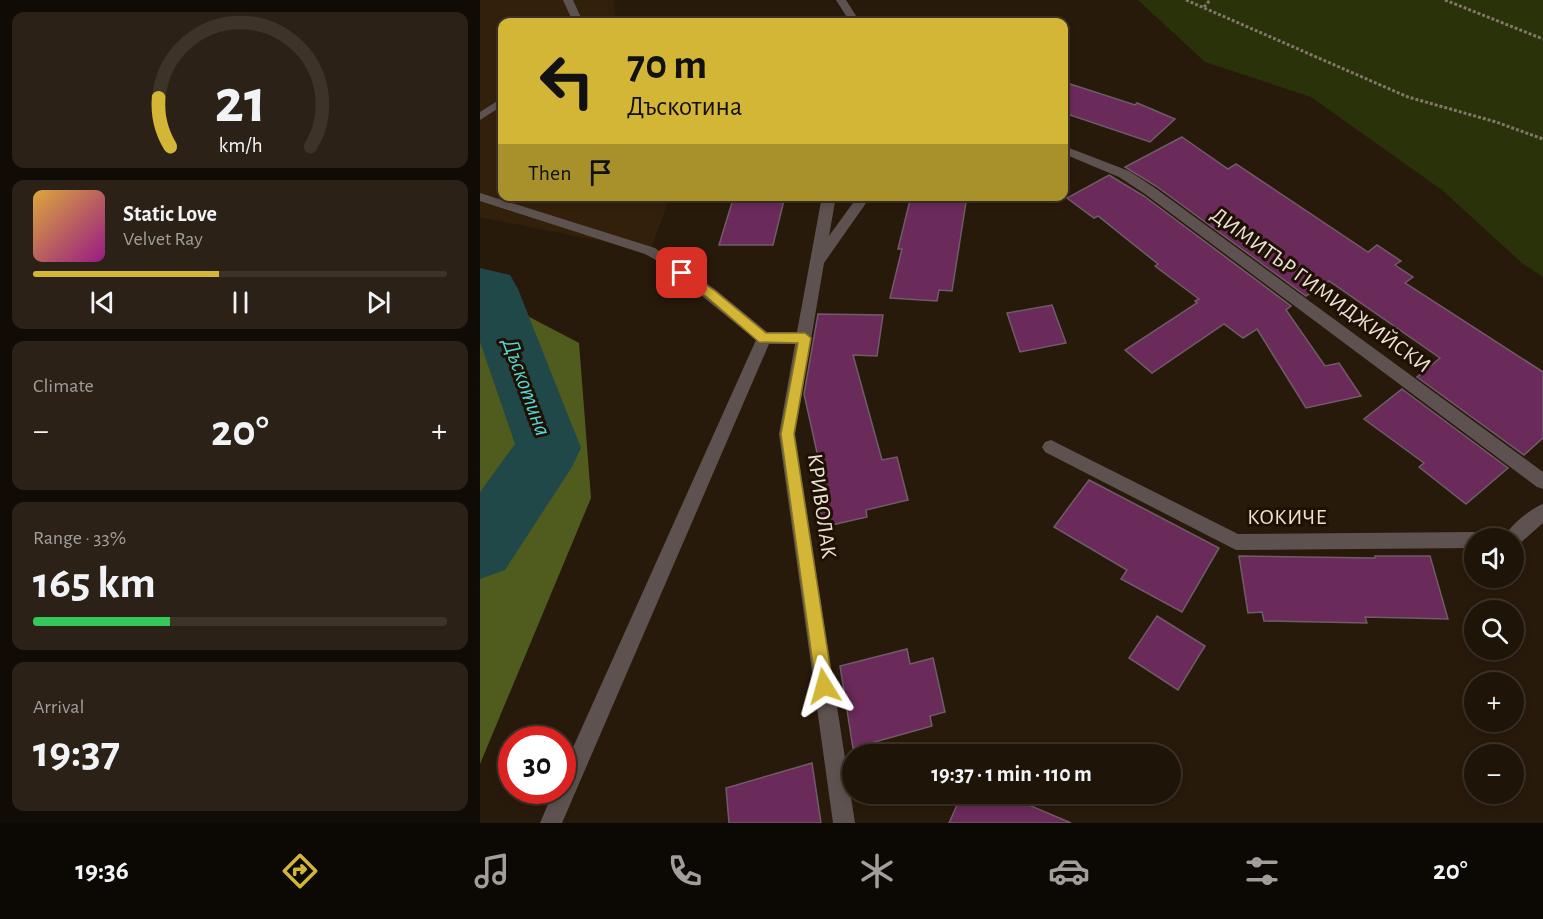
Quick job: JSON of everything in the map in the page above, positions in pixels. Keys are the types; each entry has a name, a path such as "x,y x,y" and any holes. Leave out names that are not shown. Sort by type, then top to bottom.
{"street":[{"path":"841,0 852,18"},
{"name":"ДИМИТЪР ГИМИДЖИЙСКИ","path":"1068,152 1124,174 1150,191 1543,482"},
{"name":"КРИВОЛАК","path":"828,201 788,434 844,823"},
{"path":"818,262 861,201"},
{"path":"667,262 711,294 764,338 805,338"},
{"path":"552,823 764,338"},
{"name":"КОКИЧЕ","path":"1052,447 1236,542 1464,540"},
{"path":"1524,529 1543,512"}],"lane":[{"path":"568,0 576,18"},
{"path":"480,117 498,104"},
{"path":"480,197 650,251 667,262"}],"path":[{"path":"1186,0 1408,96 1506,125 1543,139"},
{"path":"1204,7 1210,0"},
{"path":"1445,0 1543,39"}],"shaded area":[{"path":"480,0 613,0 615,18 498,18 498,201 669,201 650,251 480,217"}],"green space":[{"path":"1138,0 1543,0 1543,277 1522,263 1442,190 1311,97 1205,62"},
{"path":"480,299 497,300 579,343 591,498 480,764"}],"building":[{"path":"1068,83 1135,105 1137,103 1175,119 1150,142 1068,114"},
{"path":"1182,137 1228,169 1236,164 1368,252 1377,245 1401,261 1395,265 1413,277 1405,283 1543,372 1543,438 1524,455 1417,377 1440,358 1329,281 1306,296 1156,186 1125,167"},
{"path":"1109,175 1144,196 1291,306 1286,310 1325,366 1339,363 1361,396 1306,408 1257,329 1243,338 1224,324 1152,373 1125,350 1197,303 1195,301 1199,299 1155,266 1158,264 1098,216 1094,218 1068,197"},
{"path":"732,201 784,201 773,245 719,245"},
{"path":"910,201 966,201 952,291 939,290 937,301 890,298 902,249 898,249"},
{"path":"1052,305 1066,343 1020,352 1007,313"},
{"path":"818,314 883,315 877,356 853,355 882,460 897,457 908,500 866,510 867,517 823,527 815,476 822,475 804,394"},
{"path":"1402,389 1508,468 1466,504 1419,467 1424,463 1364,419"},
{"path":"1089,480 1219,548 1182,612 1121,579 1127,570 1054,527"},
{"path":"1239,556 1375,558 1375,556 1430,556 1448,619 1365,617 1367,623 1264,621 1262,612 1248,613"},
{"path":"1157,616 1205,646 1178,690 1129,658"},
{"path":"907,649 910,664 933,658 945,712 930,716 932,726 867,744 852,744 840,666"},
{"path":"812,763 821,823 729,823 726,788"},
{"path":"958,804 1026,804 1071,823 949,823"}],"waterway":[{"name":"Дъскотина","path":"480,288 490,289 549,448 480,548"}],"route":[{"path":"682,273 764,338 805,338 788,434 824,686"}]}
